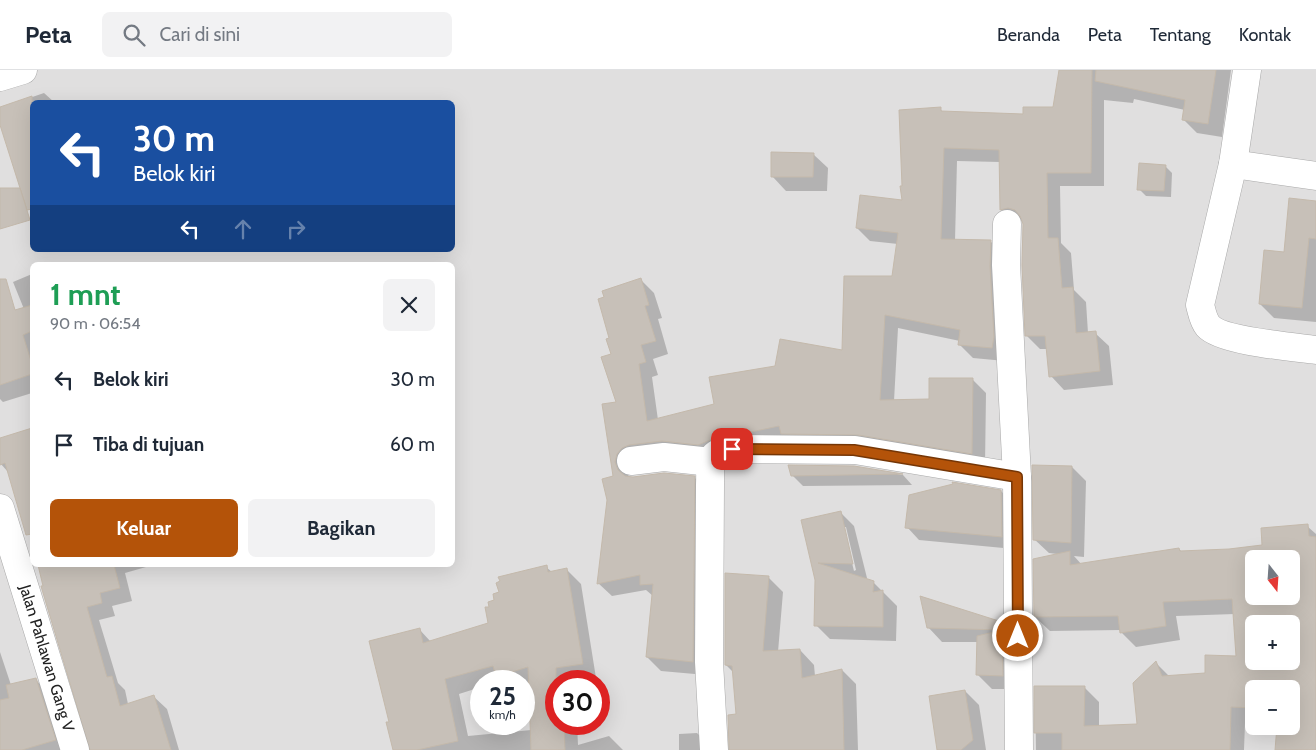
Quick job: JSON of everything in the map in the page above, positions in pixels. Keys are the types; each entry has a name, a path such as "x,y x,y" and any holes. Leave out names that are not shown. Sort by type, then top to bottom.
{"street":[{"path":"0,77 23,70"},
{"path":"1247,70 1233,164 1200,305 1202,317 1209,328 1236,339 1316,350"},
{"path":"1233,164 1316,176"},
{"path":"1007,224 1006,265 1017,477 1019,750"},
{"path":"714,750 709,662 711,462 714,455 720,451 732,449 854,450 1017,477"},
{"path":"631,461 664,457 711,462"},
{"name":"Jalan Pahlawan Gang V","path":"0,508 21,534 75,750"}],"shaded area":[{"path":"0,70 1316,70 1316,750 0,750"}],"building":[{"path":"1059,70 1092,70 1091,173 1047,173 1048,238 1058,238 1062,288 1073,287 1076,333 1096,331 1100,371 1049,377 1045,336 1025,336 1022,265 1023,224 1015,210 1008,208 1000,210 999,150 944,148 941,239 991,240 990,266 994,337 992,348 958,345 960,330 885,315 880,400 929,399 929,378 973,378 972,454 858,435 781,434 779,426 720,436 698,445 662,441 629,445 622,448 617,454 615,462 618,470 625,476 633,477 664,473 695,476 693,662 646,657 653,584 640,585 640,575 597,584 607,500 602,479 613,476 602,404 616,402 601,357 611,354 606,339 609,338 598,299 604,297 602,291 641,278 649,305 645,306 656,341 641,345 646,362 639,364 647,421 714,404 709,377 775,366 780,339 842,350 844,276 892,276 898,233 856,228 860,195 902,200 900,186 902,186 899,110 941,107 941,111 1023,114 1023,107 1053,107"},
{"path":"1096,70 1216,70 1208,124 1182,120 1185,100 1095,81"},
{"path":"32,96 32,100 30,100 30,209 27,210 0,125 0,107"},
{"path":"771,152 814,153 813,177 771,177"},
{"path":"1139,163 1166,165 1164,191 1137,190"},
{"path":"0,188 20,188 30,220 0,229"},
{"path":"1289,198 1316,201 1316,239 1309,238 1302,308 1259,304 1264,250 1284,252"},
{"path":"0,279 6,279 15,310 30,306 30,332 23,335 30,358 30,375 0,385"},
{"path":"30,429 30,534 26,535 5,463 0,465 0,438"},
{"path":"788,465 854,466 903,474 791,476"},
{"path":"1032,465 1072,466 1071,543 1033,540"},
{"path":"952,482 1001,490 1002,537 905,528 909,495 953,484"},
{"path":"841,511 853,564 818,563 874,581 873,592 883,590 883,627 814,626 815,580 801,520"},
{"path":"1308,524 1309,536 1316,537 1316,750 1275,750 1276,735 1300,735 1300,680 1245,680 1245,708 1231,707 1230,750 1062,750 1062,733 1034,733 1034,686 1085,686 1084,726 1137,724 1133,683 1156,661 1162,676 1205,673 1205,655 1236,656 1232,599 1163,602 1166,626 1120,633 1118,616 1034,617 1033,559 1070,551 1070,565 1179,548 1180,551 1229,549 1262,545 1261,528"},
{"path":"547,565 548,572 567,568 583,664 556,668 556,670 545,670 545,735 564,735 565,750 531,750 530,735 535,735 535,670 528,670 528,667 518,670 494,670 493,666 470,670 470,672 445,679 458,741 417,750 393,750 386,722 389,722 369,641 420,628 423,643 488,623 485,607 489,607 488,602 494,600 493,594 499,592 496,583 500,581 498,577"},
{"path":"38,567 115,567 120,588 100,593 102,603 87,607 107,677 112,676 120,706 154,695 171,750 90,750 41,586 43,586"},
{"path":"725,573 769,576 763,651 800,649 802,678 842,669 844,750 729,750 728,715 736,714 732,666 725,665"},
{"path":"920,596 1002,622 1002,630 927,628"},
{"path":"1002,630 1003,676 976,675 977,636"},
{"path":"36,678 56,740 22,750 0,750 0,700 9,698 6,685"},
{"path":"965,690 973,740 961,750 937,750 929,696"}],"route":[{"path":"732,449 854,450 1017,477 1018,636"}]}
